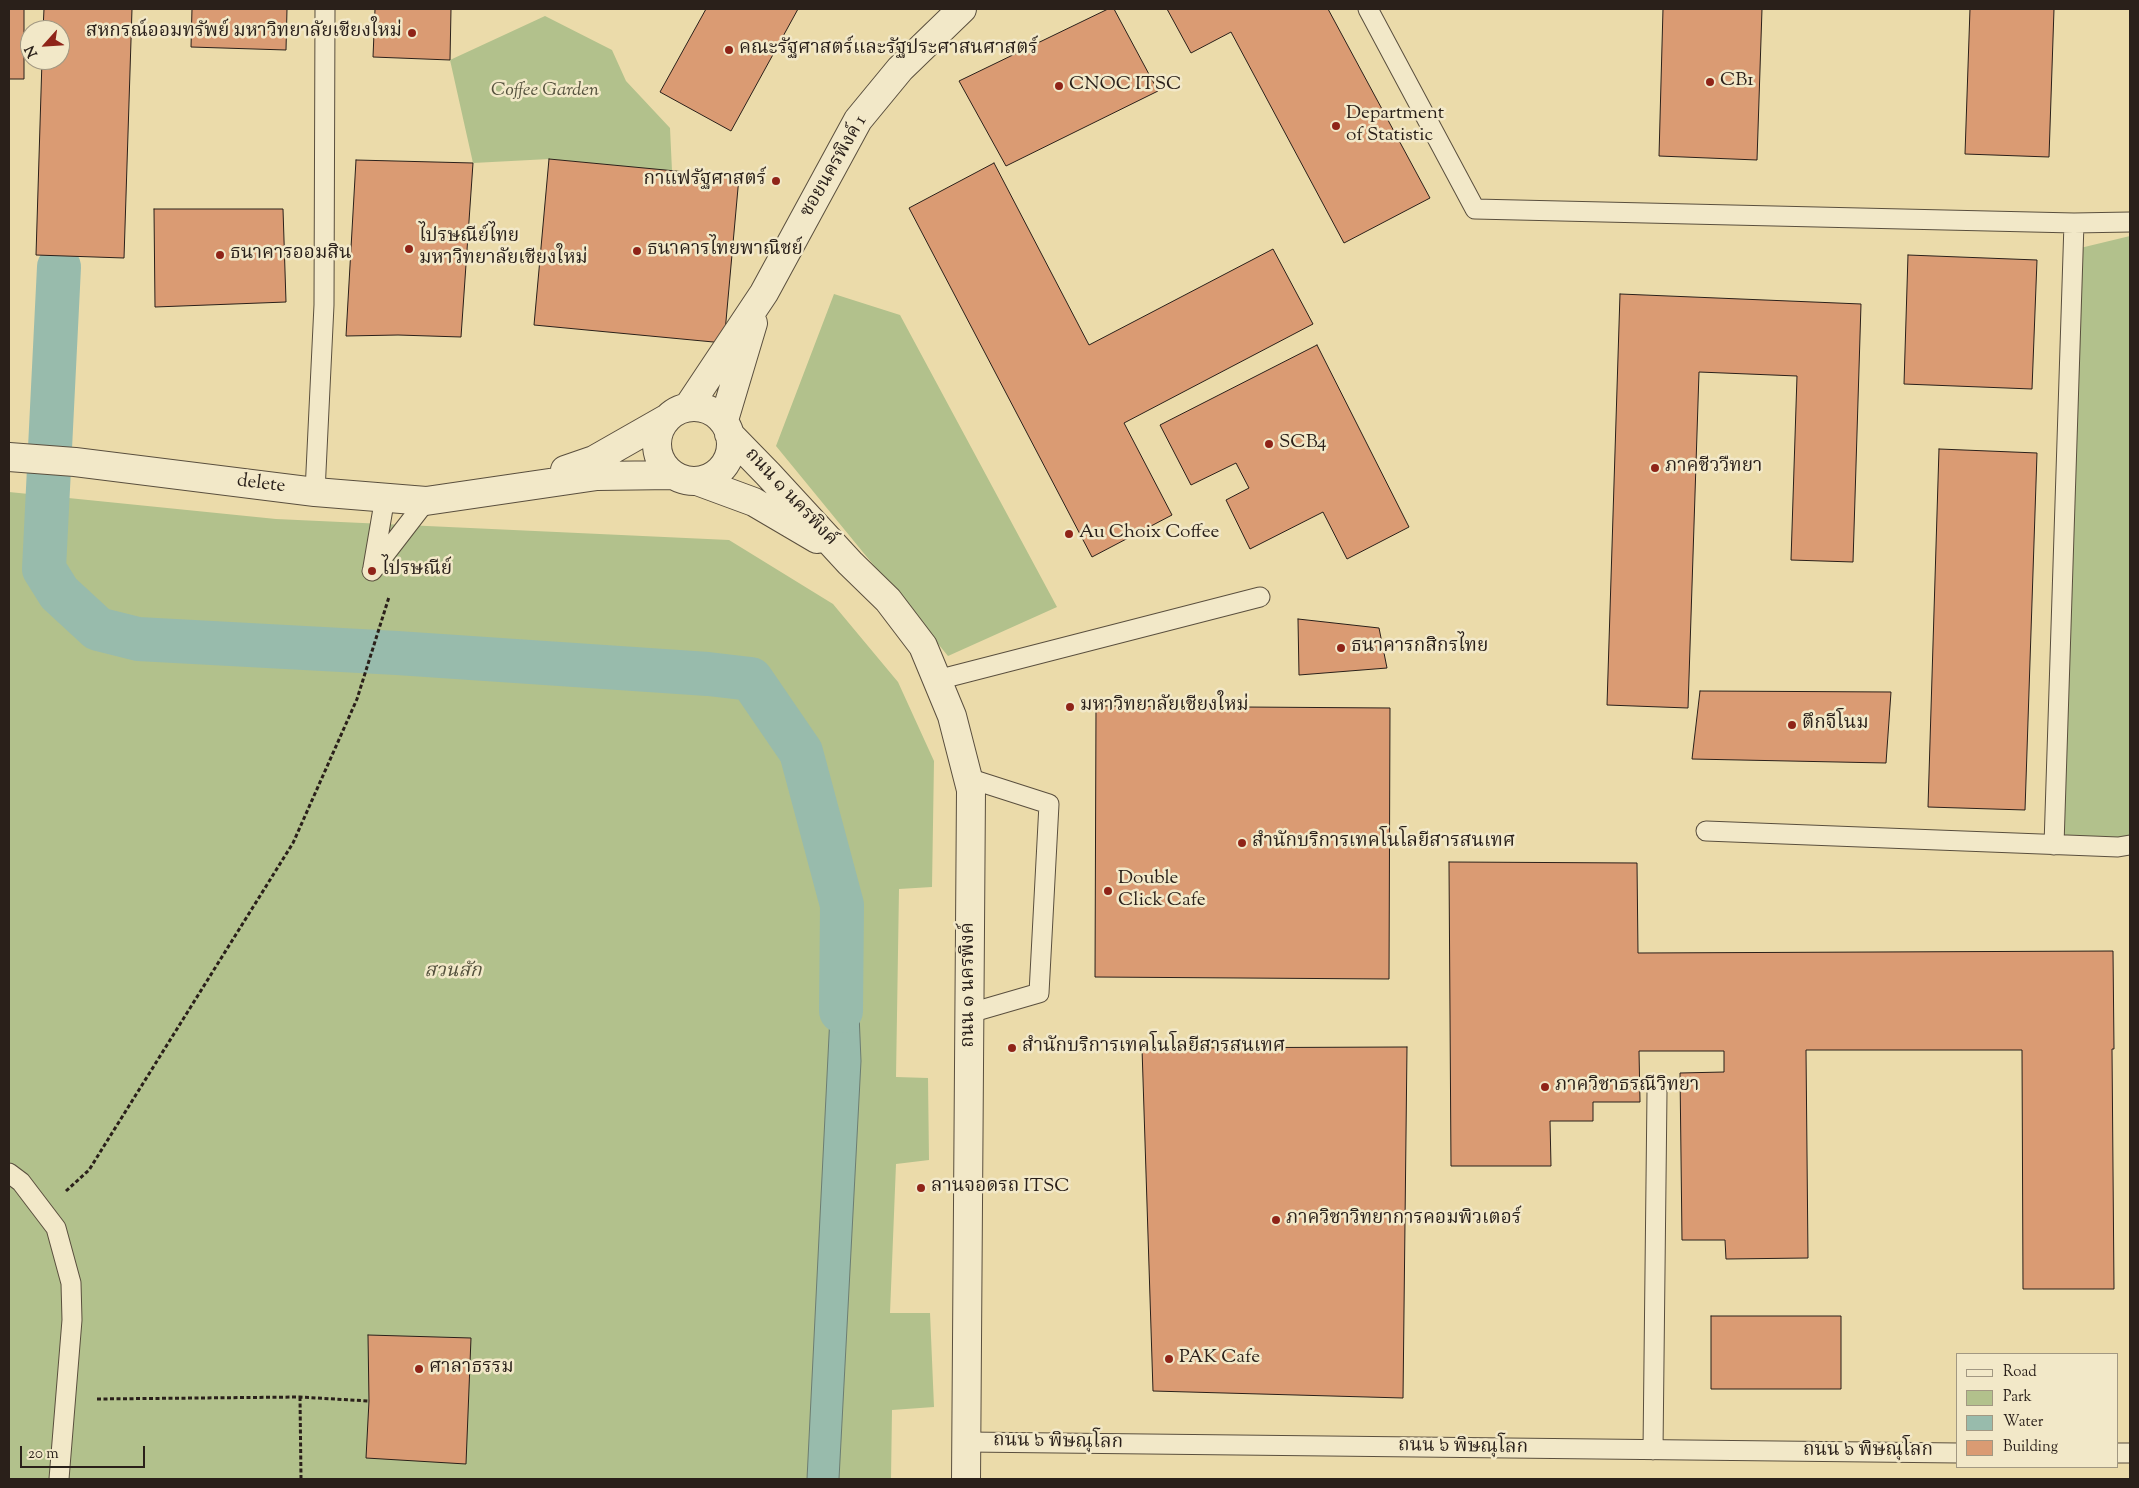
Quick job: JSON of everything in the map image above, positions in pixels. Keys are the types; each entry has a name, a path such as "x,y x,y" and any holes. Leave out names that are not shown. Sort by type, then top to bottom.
{"street":[{"name":"ซอยนครพิงค์ 1","path":"677,413 764,294 858,120 900,69 962,9"},
{"name":"ซอยนครพิงค์ 1","path":"726,427 764,294"},
{"path":"426,501 597,476 709,478 726,463 731,440 726,427 712,411 700,407 677,413 594,460 519,486"},
{"path":"677,413 660,430 657,442 664,466 685,478"},
{"name":"ถนน ๑ นครพิงค์","path":"726,427 850,563 888,600 923,646 952,716 971,790 968,1442 966,1479"},
{"name":"ถนน ๑ นครพิงค์","path":"685,478 754,502 809,533 850,563"}],"lane":[{"path":"315,492 324,305 325,9"},
{"path":"1368,9 1475,209 2074,223 2130,222"},
{"path":"2054,845 2074,223"},
{"path":"9,458 75,462 315,492 426,501"},
{"path":"385,497 372,571 426,501"},
{"path":"937,680 1260,597"},
{"path":"968,778 1049,804 1039,993 970,1013"},
{"path":"1706,831 2054,845 2118,847 2130,845"},
{"path":"1653,1450 1657,1092"},
{"path":"9,1173 21,1182 56,1228 71,1283 72,1320 59,1479"},
{"name":"ถนน ๖ พิษณุโลก","path":"968,1442 1956,1452"}],"path":[{"path":"44,1212 90,1170 293,843 356,699 382,616"},
{"path":"300,1397 301,1479"},
{"path":"65,1399 300,1397 369,1401"}],"green space":[{"name":"Coffee Garden","path":"545,16 612,50 626,81 670,128 672,171 549,159 473,163 450,60"},
{"path":"2130,236 2130,836 2054,845 2072,250"},
{"path":"834,294 900,315 1057,607 948,656 776,446"},
{"name":"สวนสัก","path":"9,492 276,519 729,540 833,604 898,682 934,761 932,887 899,889 896,1077 928,1078 929,1160 896,1164 890,1313 930,1313 934,1407 892,1410 891,1479 9,1479"}],"water":[{"path":"856,942 861,1061 839,1479 807,1479 833,955"}],"building":[{"path":"9,9 24,9 24,20 20,20 20,70 24,70 24,79 9,79"},
{"path":"44,9 132,9 124,258 36,255 42,70 70,70 70,20 43,20"},
{"path":"192,9 287,9 286,50 191,47"},
{"name":"สหกรณ์ออมทรัพย์ มหาวิทยาลัยเชียงใหม่","path":"375,9 451,9 450,60 373,57"},
{"name":"คณะรัฐศาสตร์และรัฐประศาสนศาสตร์","path":"706,9 798,9 731,131 660,92"},
{"name":"CNOC ITSC","path":"1108,9 1114,9 1158,91 1006,166 959,81"},
{"name":"Department of Statistic","path":"1167,9 1328,9 1430,198 1344,243 1231,32 1191,53"},
{"name":"CB1","path":"1663,9 1762,9 1757,160 1659,156"},
{"path":"1970,9 2054,9 2049,157 1965,154"},
{"name":"ธนาคารไทยพาณิชย์","path":"549,159 739,177 724,343 534,325"},
{"name":"ไปรษณีย์ไทย มหาวิทยาลัยเชียงใหม่","path":"356,160 473,163 461,337 346,336"},
{"path":"994,163 1089,345 1273,249 1313,324 1124,423 1172,515 1092,557 909,208"},
{"name":"ธนาคารออมสิน","path":"154,209 283,209 286,302 155,307"},
{"path":"1908,255 2037,260 2032,389 1904,384"},
{"name":"ภาคชีววืทยา","path":"1620,294 1861,304 1853,562 1791,560 1797,376 1699,372 1688,708 1607,705"},
{"name":"SCB4","path":"1317,345 1409,527 1347,559 1323,512 1250,549 1226,500 1249,488 1236,463 1191,485 1160,425"},
{"path":"1939,449 2037,453 2025,810 1928,807"},
{"name":"ธนาคารกสิกรไทย","path":"1298,619 1379,628 1387,668 1299,675"},
{"name":"ตึกจีโนม","path":"1700,691 1891,692 1886,763 1692,759"},
{"name":"สำนักบริการเทคโนโลยีสารสนเทศ","path":"1096,706 1390,708 1389,979 1095,977"},
{"name":"ภาควิชาธรณีวิทยา","path":"1449,862 1637,863 1638,953 2113,951 2114,1289 2023,1289 2022,1050 1806,1050 1808,1258 1726,1259 1725,1240 1682,1240 1680,1073 1724,1072 1724,1051 1639,1051 1640,1102 1593,1102 1593,1121 1550,1121 1551,1166 1451,1166"},
{"name":"ภาควิชาวิทยาการคอมพิวเตอร์","path":"1407,1047 1403,1398 1153,1391 1142,1048"},
{"path":"1711,1316 1841,1316 1841,1389 1711,1389"},
{"name":"ศาลาธรรม","path":"368,1335 471,1338 466,1464 366,1458 369,1401"}],"waterway":[{"path":"59,267 44,569 59,593 98,629 138,639 397,653 708,674 751,679 801,752 842,905 841,1011"}],"place":[{"name":"สหกรณ์ออมทรัพย์ มหาวิทยาลัยเชียงใหม่","path":"412,33"},
{"name":"คณะรัฐศาสตร์และรัฐประศาสนศาสตร์","path":"729,50"},
{"name":"CB1","path":"1710,82"},
{"name":"CNOC ITSC","path":"1059,86"},
{"name":"Department of Statistic","path":"1336,126"},
{"name":"กาแฟรัฐศาสตร์","path":"776,181"},
{"name":"ไปรษณีย์ไทย มหาวิทยาลัยเชียงใหม่","path":"409,249"},
{"name":"ธนาคารไทยพาณิชย์","path":"637,251"},
{"name":"ธนาคารออมสิน","path":"220,255"},
{"name":"SCB4","path":"1269,444"},
{"name":"ภาคชีววืทยา","path":"1655,468"},
{"name":"Au Choix Coffee","path":"1069,534"},
{"name":"ไปรษณีย์","path":"372,571"},
{"name":"ธนาคารกสิกรไทย","path":"1341,648"},
{"name":"มหาวิทยาลัยเชียงใหม่","path":"1070,707"},
{"name":"ตึกจีโนม","path":"1792,725"},
{"name":"สำนักบริการเทคโนโลยีสารสนเทศ","path":"1242,843"},
{"name":"Double Click Cafe","path":"1108,891"},
{"name":"สํานักบริการเทคโนโลยีสารสนเทศ","path":"1012,1048"},
{"name":"ภาควิชาธรณีวิทยา","path":"1545,1087"},
{"name":"ลานจอดรถ ITSC","path":"921,1188"},
{"name":"ภาควิชาวิทยาการคอมพิวเตอร์","path":"1276,1220"},
{"name":"PAK Cafe","path":"1169,1359"},
{"name":"ศาลาธรรม","path":"419,1369"}]}
